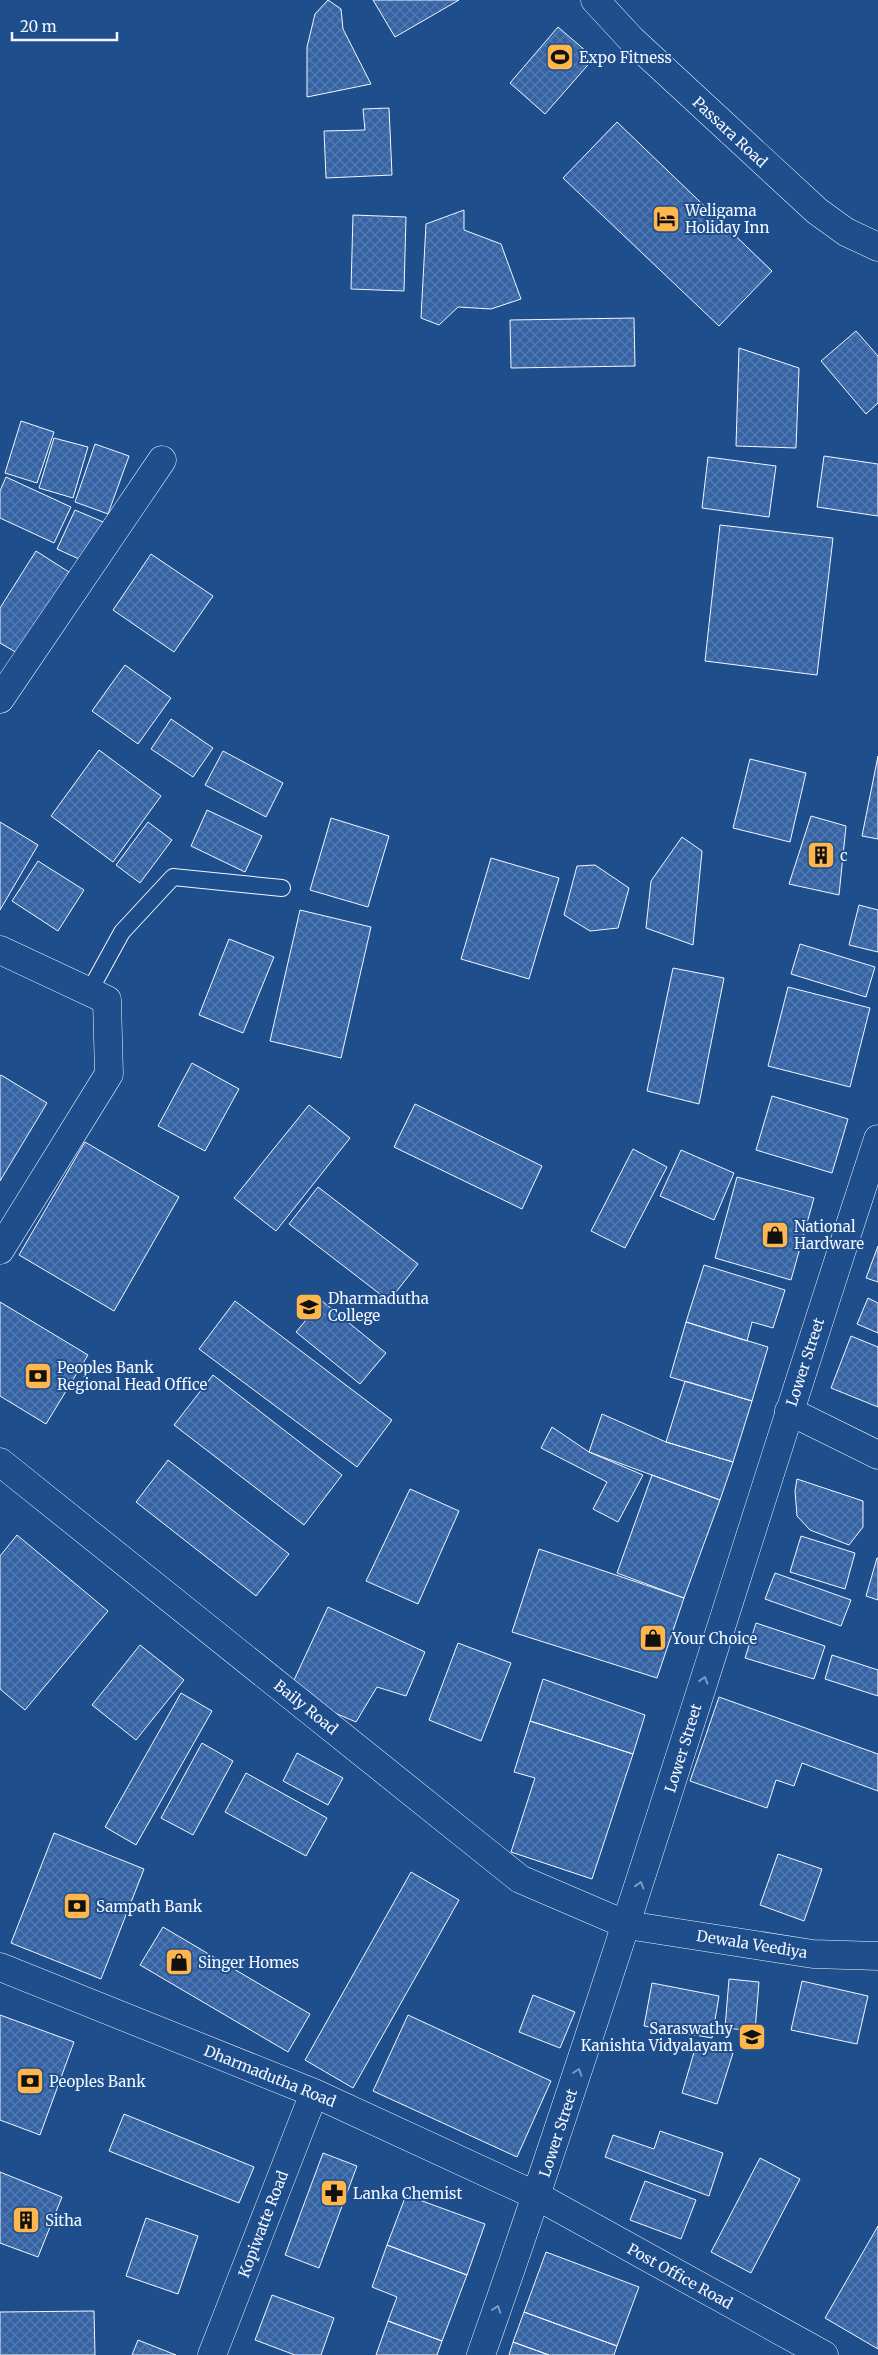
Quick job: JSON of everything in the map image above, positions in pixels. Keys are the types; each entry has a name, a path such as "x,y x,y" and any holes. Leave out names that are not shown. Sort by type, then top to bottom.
{"main road":[{"name":"Passara Road","path":"594,0 632,40 817,211 846,232 878,247"},
{"path":"0,699 162,460"},
{"path":"0,950 107,1000 109,1074 0,1250"},
{"name":"Lower Street","path":"481,2355 537,2196 627,1925 789,1411 878,1139"},
{"path":"789,1411 878,1455"},
{"name":"Baily Road","path":"0,1462 520,1879 627,1925"},
{"name":"Dewala Veediya","path":"627,1925 813,1954 878,1956"},
{"name":"Dharmadutha Road","path":"0,1967 314,2093 537,2196"},
{"name":"Kopiwatte Road","path":"212,2355 314,2093"},
{"name":"Post Office Road","path":"537,2196 824,2355"}],"lane":[{"path":"89,992 122,932 173,876 282,888"}],"building":[{"path":"328,0 341,9 343,29 371,84 307,97 307,47 315,14"},
{"path":"373,0 459,0 395,37"},
{"path":"558,27 594,58 545,114 510,83"},
{"path":"389,108 392,175 326,178 324,131 365,130 363,109"},
{"path":"617,122 772,271 719,326 563,178"},
{"path":"464,210 464,230 501,244 521,299 491,309 458,307 439,325 421,318 426,224"},
{"path":"353,215 406,217 404,291 351,289"},
{"path":"634,318 635,366 511,368 510,320"},
{"path":"856,331 878,356 878,403 866,414 821,361"},
{"path":"739,348 799,368 796,448 736,446"},
{"path":"21,421 54,432 37,483 5,473"},
{"path":"54,438 88,447 73,498 39,488"},
{"path":"95,444 129,456 108,514 75,502"},
{"path":"824,456 878,464 878,516 817,507"},
{"path":"708,457 776,466 769,517 702,508"},
{"path":"6,477 71,507 54,543 0,518 0,491"},
{"path":"75,510 108,524 90,564 57,549"},
{"path":"720,525 833,538 817,675 705,661"},
{"path":"36,551 69,572 19,654 0,643 0,608"},
{"path":"151,554 213,596 174,652 113,610"},
{"path":"125,665 171,698 138,744 92,711"},
{"path":"171,719 213,748 193,777 151,749"},
{"path":"99,750 161,796 113,862 51,816"},
{"path":"223,751 283,783 266,817 205,785"},
{"path":"878,756 878,839 862,836"},
{"path":"750,759 806,773 790,842 733,828"},
{"path":"207,810 262,836 245,872 191,846"},
{"name":"c","path":"811,816 846,826 839,895 789,884"},
{"path":"331,818 389,836 368,907 310,890"},
{"path":"0,822 38,845 0,910"},
{"path":"148,822 172,840 140,883 116,865"},
{"path":"682,837 702,851 693,945 646,928 651,881"},
{"path":"491,858 559,878 529,979 461,959"},
{"path":"38,861 84,890 58,931 12,901"},
{"path":"595,865 629,888 618,928 590,931 564,915 577,866"},
{"path":"859,905 878,910 878,952 849,945"},
{"path":"300,910 371,927 341,1058 270,1041"},
{"path":"229,939 274,957 243,1033 199,1015"},
{"path":"800,944 875,967 866,997 791,974"},
{"path":"673,968 724,978 699,1104 647,1091"},
{"path":"788,987 870,1008 850,1087 768,1066"},
{"path":"192,1063 239,1089 205,1151 158,1126"},
{"path":"0,1076 47,1103 0,1181"},
{"path":"772,1096 848,1119 832,1173 756,1150"},
{"path":"415,1104 542,1166 522,1209 394,1147"},
{"path":"309,1105 350,1138 276,1231 234,1198"},
{"path":"85,1142 179,1197 114,1311 19,1255"},
{"path":"633,1149 667,1167 625,1248 591,1231"},
{"path":"681,1150 734,1173 714,1220 660,1196"},
{"path":"737,1177 814,1198 791,1280 715,1258"},
{"path":"318,1187 418,1264 389,1301 289,1224"},
{"path":"878,1246 878,1282 866,1278"},
{"path":"704,1265 785,1290 773,1328 752,1322 747,1341 686,1322"},
{"path":"868,1298 878,1303 878,1333 857,1324"},
{"path":"235,1301 392,1420 357,1467 199,1349"},
{"path":"322,1301 386,1353 360,1384 296,1332"},
{"name":"Peoples Bank Regional Head Office","path":"0,1302 88,1355 46,1424 0,1396"},
{"path":"686,1322 768,1347 752,1401 670,1377"},
{"path":"851,1336 878,1347 878,1407 831,1388"},
{"path":"213,1375 342,1475 304,1525 174,1425"},
{"path":"685,1381 752,1401 733,1462 666,1442"},
{"path":"602,1414 666,1442 733,1462 720,1500 589,1452"},
{"path":"552,1427 589,1452 643,1475 618,1522 593,1509 607,1482 541,1448"},
{"path":"168,1460 289,1554 256,1596 136,1502"},
{"path":"652,1475 720,1500 684,1598 617,1573"},
{"path":"797,1479 863,1501 863,1527 849,1545 810,1530 797,1516 795,1491"},
{"path":"410,1489 459,1511 418,1604 366,1581"},
{"path":"17,1535 108,1611 25,1710 0,1689 0,1556"},
{"path":"801,1536 855,1553 845,1589 790,1572"},
{"path":"539,1549 684,1598 657,1678 512,1632"},
{"path":"878,1558 878,1600 866,1596"},
{"path":"775,1573 851,1600 841,1626 765,1599"},
{"path":"328,1607 425,1652 406,1696 377,1687 356,1722 288,1693"},
{"path":"756,1623 825,1646 814,1679 745,1658"},
{"path":"458,1643 511,1663 481,1741 429,1720"},
{"path":"140,1645 184,1680 136,1740 92,1705"},
{"path":"832,1655 878,1670 878,1696 825,1679"},
{"path":"543,1679 645,1715 633,1754 530,1721"},
{"path":"181,1693 212,1711 136,1845 105,1827"},
{"path":"719,1697 878,1754 878,1791 802,1763 794,1786 776,1780 767,1808 690,1781"},
{"path":"530,1721 633,1754 592,1879 511,1852 535,1778 514,1772"},
{"path":"202,1743 233,1761 193,1835 161,1818"},
{"path":"297,1753 343,1778 328,1805 283,1781"},
{"path":"246,1773 327,1818 306,1856 225,1812"},
{"name":"Sampath Bank","path":"54,1833 144,1869 101,1979 11,1943"},
{"path":"778,1854 822,1869 804,1921 760,1905"},
{"path":"411,1872 459,1900 353,2088 305,2060"},
{"path":"163,1927 310,2014 288,2052 140,1965"},
{"path":"729,1979 759,1982 755,2031 725,2028"},
{"path":"802,1981 868,1996 857,2044 791,2030"},
{"path":"652,1983 719,1996 712,2038 644,2026"},
{"path":"533,1995 575,2012 560,2048 519,2032"},
{"name":"Peoples Bank","path":"0,2015 74,2042 40,2135 0,2120"},
{"path":"408,2015 551,2081 517,2157 373,2091"},
{"path":"697,2042 733,2053 717,2104 682,2093"},
{"path":"124,2114 254,2167 239,2203 109,2151"},
{"path":"660,2131 723,2153 709,2196 605,2157 613,2135 654,2149"},
{"path":"323,2153 357,2166 319,2268 285,2255"},
{"path":"760,2158 800,2179 751,2273 711,2252"},
{"name":"Sitha","path":"0,2172 62,2197 38,2257 0,2243"},
{"path":"645,2181 696,2200 681,2239 630,2220"},
{"path":"406,2195 485,2224 467,2275 387,2245"},
{"path":"146,2218 198,2236 178,2294 126,2276"},
{"path":"878,2226 878,2349 825,2318"},
{"path":"387,2245 467,2275 442,2341 388,2321 397,2297 372,2287"},
{"path":"546,2252 639,2287 617,2346 524,2312"},
{"path":"272,2295 334,2318 321,2355 295,2355 255,2340"},
{"path":"94,2311 95,2355 0,2355 0,2312"},
{"path":"524,2312 617,2346 614,2355 549,2355 513,2342"},
{"path":"388,2321 442,2341 437,2355 376,2355"},
{"path":"138,2340 176,2355 132,2355"},
{"path":"513,2342 549,2355 509,2355"}],"place":[{"name":"Expo Fitness","path":"560,57"},
{"name":"Weligama Holiday Inn","path":"666,219"},
{"name":"c","path":"821,855"},
{"name":"National Hardware","path":"775,1235"},
{"name":"Dharmadutha College","path":"309,1307"},
{"name":"Peoples Bank Regional Head Office","path":"38,1376"},
{"name":"Your Choice","path":"653,1638"},
{"name":"Sampath Bank","path":"77,1906"},
{"name":"Singer Homes","path":"179,1962"},
{"name":"Saraswathy Kanishta Vidyalayam","path":"752,2037"},
{"name":"Peoples Bank","path":"30,2081"},
{"name":"Lanka Chemist","path":"334,2193"},
{"name":"Sitha","path":"26,2220"}]}
